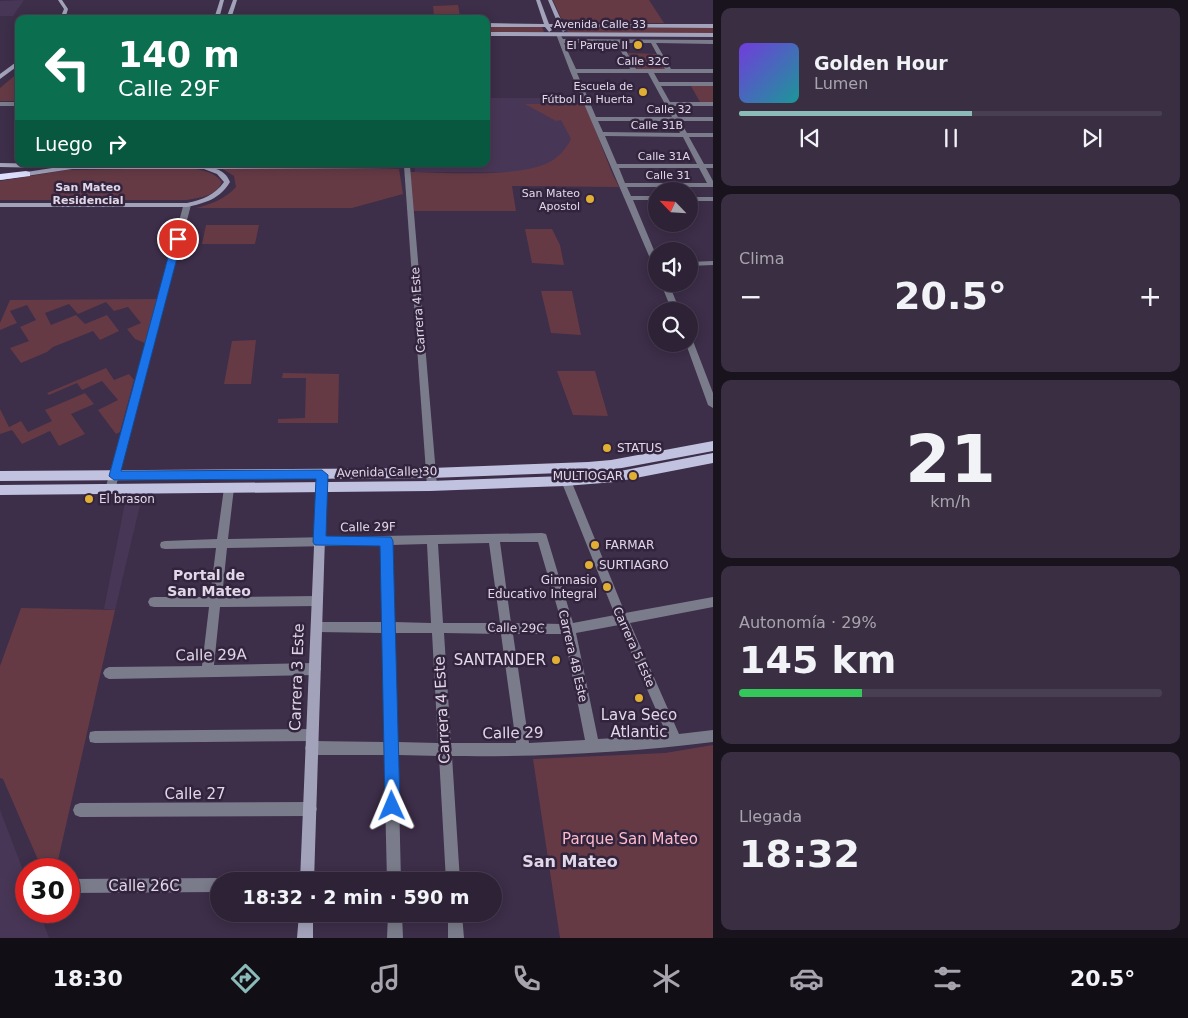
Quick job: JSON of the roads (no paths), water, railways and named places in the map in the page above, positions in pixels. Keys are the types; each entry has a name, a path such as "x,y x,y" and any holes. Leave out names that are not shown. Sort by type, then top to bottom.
{"highway":[{"path":"0,178 26,174"}],"main road":[{"name":"Avenida Calle 30","path":"431,480 612,465 713,446"},
{"name":"Avenida Calle 30","path":"0,476 114,476 322,481 565,481 606,478 713,458"},
{"name":"Avenida Calle 30","path":"0,490 229,488 322,481"}],"street":[{"path":"60,0 66,9 64,15"},
{"path":"217,15 222,0"},
{"path":"229,15 235,0"},
{"path":"538,0 550,34 561,37 619,42 713,42"},
{"path":"550,0 560,26 561,37 573,71 648,244"},
{"name":"Avenida Calle 33","path":"490,25 713,26"},
{"name":"Avenida Calle 33","path":"490,34 550,34"},
{"name":"Avenida Calle 33","path":"561,37 713,34"},
{"path":"619,42 634,71"},
{"path":"652,42 669,71"},
{"path":"0,77 15,65"},
{"name":"Calle 32C","path":"573,71 713,71"},
{"path":"650,71 712,185"},
{"path":"657,84 713,84"},
{"path":"0,104 15,104"},
{"path":"668,104 713,104"},
{"name":"Calle 32","path":"594,118 713,119"},
{"name":"Calle 31B","path":"601,134 713,135"},
{"path":"0,165 15,165"},
{"name":"Calle 31A","path":"614,166 713,166"},
{"path":"26,174 72,167"},
{"path":"0,205 187,205 207,200 217,195 224,190 227,182 225,177 213,170 200,167"},
{"name":"Carrera 4 Este","path":"406,167 431,480"},
{"name":"Calle 31","path":"623,185 712,185"},
{"path":"629,198 648,198"},
{"path":"698,199 713,199"},
{"path":"0,201 35,204"},
{"path":"110,490 187,205"},
{"path":"698,264 713,264"},
{"path":"693,352 713,405"},
{"name":"Carrera 5 Este","path":"561,468 622,619 676,741"},
{"name":"Carrera 3 Este","path":"307,872 322,481"},
{"path":"207,671 229,488"},
{"name":"Calle 29F","path":"165,545 542,537"},
{"name":"Carrera 4B Este","path":"542,537 569,629 593,747"},
{"path":"494,538 523,750"},
{"name":"Carrera 4 Este","path":"432,539 451,872"},
{"path":"386,541 394,872"},
{"path":"154,602 318,601"},
{"name":"Calle 29C","path":"317,627 569,629 713,602"},
{"name":"Calle 29A","path":"109,673 315,669"},
{"name":"Calle 29","path":"95,737 312,741 391,749 523,750 676,741 713,736"},
{"name":"Calle 27","path":"80,810 310,809"},
{"name":"Calle 26C","path":"80,886 210,885"},
{"path":"305,938 306,922"},
{"path":"395,922 395,938"},
{"path":"455,922 456,938"}],"place":[{"name":"El Parque II","path":"638,45"},
{"name":"Escuela de Fútbol La Huerta","path":"643,92"},
{"name":"San Mateo Apostol","path":"590,199"},
{"name":"STATUS","path":"607,448"},
{"name":"MULTIOGAR","path":"633,476"},
{"name":"El brason","path":"89,499"},
{"name":"FARMAR","path":"595,545"},
{"name":"SURTIAGRO","path":"589,565"},
{"name":"Gimnasio Educativo Integral","path":"607,587"},
{"name":"SANTANDER","path":"556,660"},
{"name":"Lava Seco Atlantic","path":"639,698"}],"district":[{"name":"San Mateo Residencial","path":"88,193"},
{"name":"Portal de San Mateo","path":"209,584"},
{"name":"San Mateo","path":"570,861"}],"park label":[{"name":"Parque San Mateo","path":"630,839"}]}
